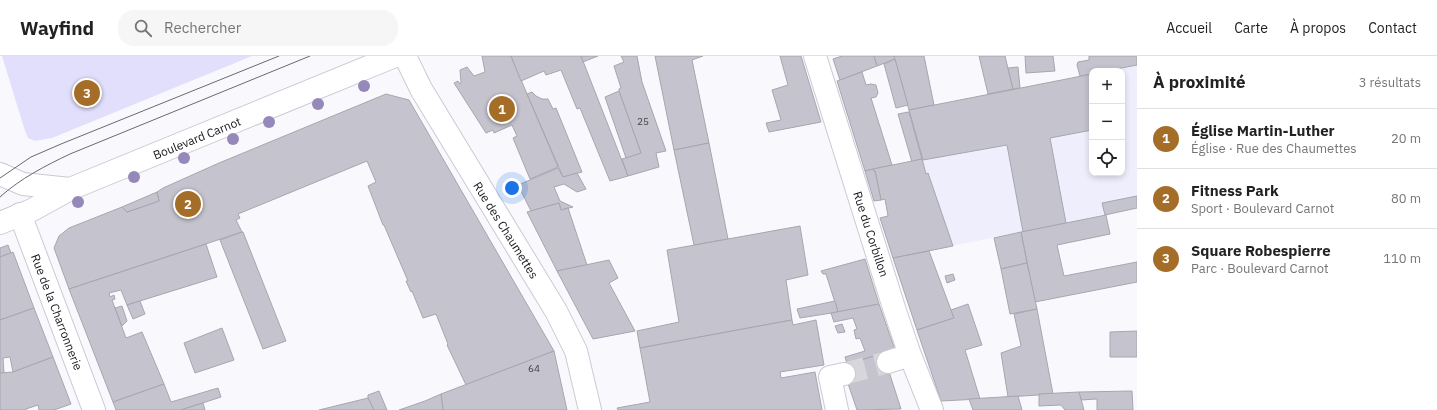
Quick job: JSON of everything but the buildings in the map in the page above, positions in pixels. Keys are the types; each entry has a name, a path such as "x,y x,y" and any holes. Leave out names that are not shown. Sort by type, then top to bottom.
{"street":[{"name":"Boulevard Carnot","path":"0,223 32,210 70,189 395,56"},
{"name":"Rue des Chaumettes","path":"405,56 420,89 556,311 576,351 590,410"},
{"name":"Rue du Corbillon","path":"815,56 895,312 932,410"},
{"path":"0,174 23,184 70,189"},
{"name":"Rue de la Charronnerie","path":"20,214 94,410"},
{"path":"888,362 910,355"},
{"path":"837,410 830,377 844,374"}],"shaded area":[{"path":"2,56 252,56 52,138 35,141 28,138 25,131"},
{"path":"1137,65 1137,208 893,258 880,218 888,215 885,200 874,201 865,171 911,162 898,114 909,110 1089,75 1089,176 1125,176 1125,68 1122,68"}],"tunnel":[{"path":"844,374 888,362"}],"tram line":[{"path":"0,178 31,157 279,56"},
{"path":"0,197 25,178 70,154 310,56"}],"place":[{"name":"Square Robespierre","path":"87,93"},
{"name":"Église Martin-Luther","path":"502,109"},
{"name":"Fitness Park","path":"188,204"}]}
